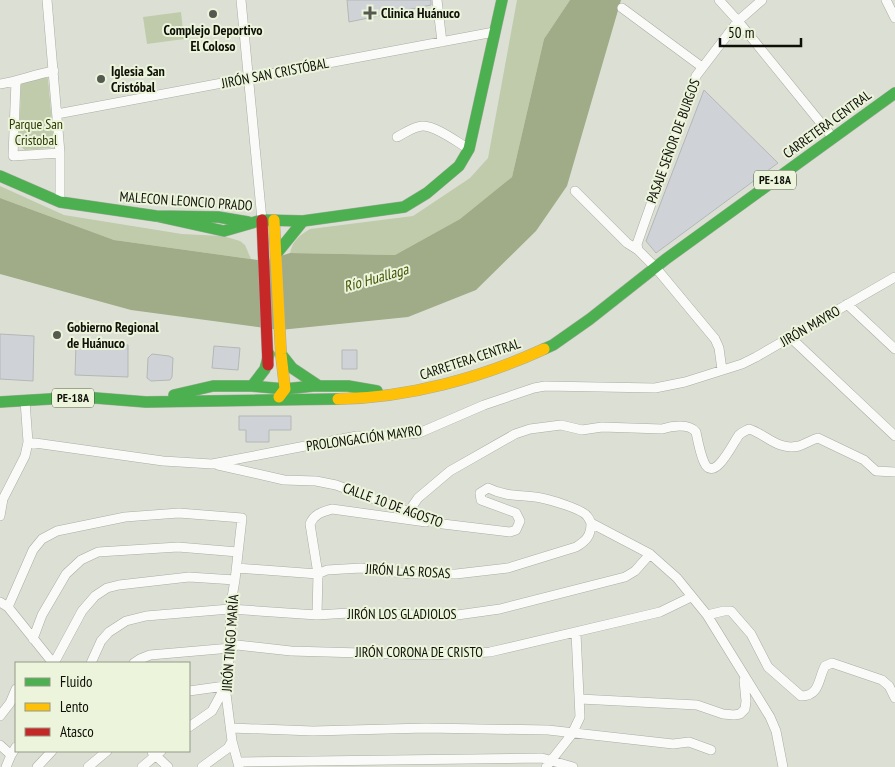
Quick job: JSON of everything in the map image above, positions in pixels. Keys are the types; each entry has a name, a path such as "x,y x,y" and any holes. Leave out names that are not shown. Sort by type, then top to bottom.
{"main road":[{"path":"263,221 303,221 404,207 427,193 459,166 469,149 502,0"},
{"name":"CARRETERA CENTRAL","path":"0,402 83,397 146,402 361,398 399,395 456,381 512,364 553,345 590,320 656,268 895,93"},
{"name":"MALECON LEONCIO PRADO","path":"0,176 60,202 156,216 224,231 263,221"},
{"path":"263,221 277,255 281,349 285,389 276,401 267,387 268,349 263,221"},
{"path":"277,255 303,221"},
{"path":"268,349 281,349"},
{"path":"252,386 265,369 268,349"},
{"path":"281,349 292,368 319,386"},
{"name":"PE-18A","path":"146,402 213,386 252,386 285,389 348,386 399,395"}],"street":[{"path":"47,0 60,152 60,202"},
{"path":"241,0 263,221"},
{"path":"437,0 442,42"},
{"path":"719,0 833,138"},
{"name":"PASAJE SEÑOR DE BURGOS","path":"638,250 637,244 640,234 696,76 738,21 762,0"},
{"path":"886,0 895,18"},
{"path":"622,8 702,67"},
{"name":"JIRÓN SAN CRISTÓBAL","path":"57,114 494,32"},
{"path":"0,84 16,82 35,74 54,71"},
{"path":"16,82 13,156 60,152"},
{"path":"397,137 416,127 424,126 434,129 469,149"},
{"path":"575,191 627,243 638,250 656,268 715,339 719,348 722,370"},
{"name":"JIRÓN MAYRO","path":"722,370 742,364 895,277"},
{"path":"847,304 895,349"},
{"path":"790,337 895,436"},
{"name":"PROLONGACIÓN MAYRO","path":"28,442 162,461 212,464 357,436 374,437 418,433 484,405 534,388 545,386 656,388 685,382 722,370"},
{"path":"0,516 3,499 25,456 28,442 24,401"},
{"path":"409,512 418,498 450,471 515,434 530,429 561,425 582,430 602,427 662,430 668,427 693,428 696,432 704,464 710,468 714,468 722,462 739,434 749,429 777,444 801,445 818,438 864,460 876,471 895,472"},
{"name":"CALLE 10 DE AGOSTO","path":"212,464 284,480 316,481 336,485 443,524 510,532 516,530 520,521 516,513 481,500 480,493 488,488 498,493 512,496 541,498 579,510 587,516 591,523 650,554 677,578 707,615 770,717 776,731 783,767"},
{"path":"317,615 318,574 310,524 313,517 332,509 443,524"},
{"name":"JIRÓN TINGO MARÍA","path":"8,608 33,550 42,539 57,531 125,517 161,514 179,513 242,518 237,568 230,609 231,648 225,686 232,741 239,764"},
{"name":"JIRÓN LAS ROSAS","path":"237,568 318,574 327,570 361,568 411,574 456,574 508,568 576,547 586,541 591,532 591,523"},
{"path":"33,639 42,615 66,574 81,560 98,552 178,547 238,552"},
{"name":"JIRÓN LOS GLADIOLOS","path":"91,662 101,641 109,632 126,621 146,616 230,609 317,615 349,613 450,616 500,609 625,577 635,571 650,554"},
{"path":"55,662 82,611 96,596 107,588 118,585 189,577 235,580"},
{"name":"JIRÓN CORONA DE CRISTO","path":"136,662 150,655 231,648 236,645 291,651 431,655 490,652 660,612 691,597"},
{"path":"0,602 8,608 53,662"},
{"path":"707,615 724,611 731,612 751,634 768,667 802,696 810,695 817,691 823,670 828,664 832,663 882,680 895,698"},
{"path":"549,763 572,734 580,717 576,633"},
{"path":"580,699 697,705 723,714 734,715 740,714 745,709 746,690 743,674"},
{"path":"190,691 225,686"},
{"path":"190,727 212,711 225,686"},
{"path":"0,716 10,703 15,691"},
{"path":"230,728 313,731 426,728 548,730 673,744 689,742 711,750"},
{"path":"202,767 228,748 232,741"},
{"path":"0,746 11,755"},
{"path":"6,767 15,749"},
{"path":"37,767 51,752"},
{"path":"88,767 105,752"},
{"path":"142,767 156,752 168,767"},
{"path":"239,764 381,759 542,758 549,763 574,767"}],"green space":[{"path":"517,0 570,0 544,39 512,177 460,219 395,255 290,253 297,238 310,229 413,216 470,178 488,158"},
{"path":"181,12 184,39 147,44 143,17"},
{"name":"Parque San Cristobal","path":"46,76 48,79 54,143 50,148 25,150 19,145 21,83"},
{"path":"0,186 64,215 182,234 223,236 240,241 245,245 251,259 114,240 0,198"}],"water":[{"name":"Río Huallaga","path":"570,0 621,0 567,186 536,231 476,290 408,317 280,330 131,310 0,274 0,198 114,240 265,261 290,253 395,255 460,219 512,177 544,39"}],"building":[{"name":"Clinica Huánuco","path":"347,0 431,0 431,5 349,22"},
{"path":"704,90 778,163 656,253 646,241"},
{"path":"0,334 34,336 33,381 0,379"},
{"path":"76,344 128,345 128,377 75,375"},
{"path":"214,346 240,348 238,370 212,368"},
{"path":"342,350 357,350 357,369 342,369"},
{"path":"152,354 173,358 172,377 170,380 151,381 147,378 148,358"},
{"path":"239,416 291,416 291,430 269,430 269,442 246,442 246,430 239,430"}],"traffic: fast":[{"path":"156,216 224,231 262,220 303,221 404,207 427,193 459,166 469,149 502,0"},
{"path":"544,349 553,345 590,319 666,259 895,93"},
{"path":"0,176 60,202 156,216 218,217 248,222"},
{"path":"277,253 303,221"},
{"path":"252,386 265,369 269,354"},
{"path":"281,354 292,368 319,386"},
{"path":"174,395 213,386 252,386 285,389 313,386 348,386 377,391"},
{"path":"0,402 83,397 146,402 338,399"}],"traffic: slow":[{"path":"274,220 281,354 285,389 279,397"},
{"path":"338,399 390,395 443,384 495,369 544,349"}],"traffic: jam":[{"path":"262,220 268,365"}],"place":[{"name":"Clinica Huánuco","path":"370,13"},
{"name":"Complejo Deportivo El Coloso","path":"213,14"},
{"name":"Iglesia San Cristóbal","path":"101,79"},
{"name":"Gobierno Regional de Huánuco","path":"57,335"}]}
